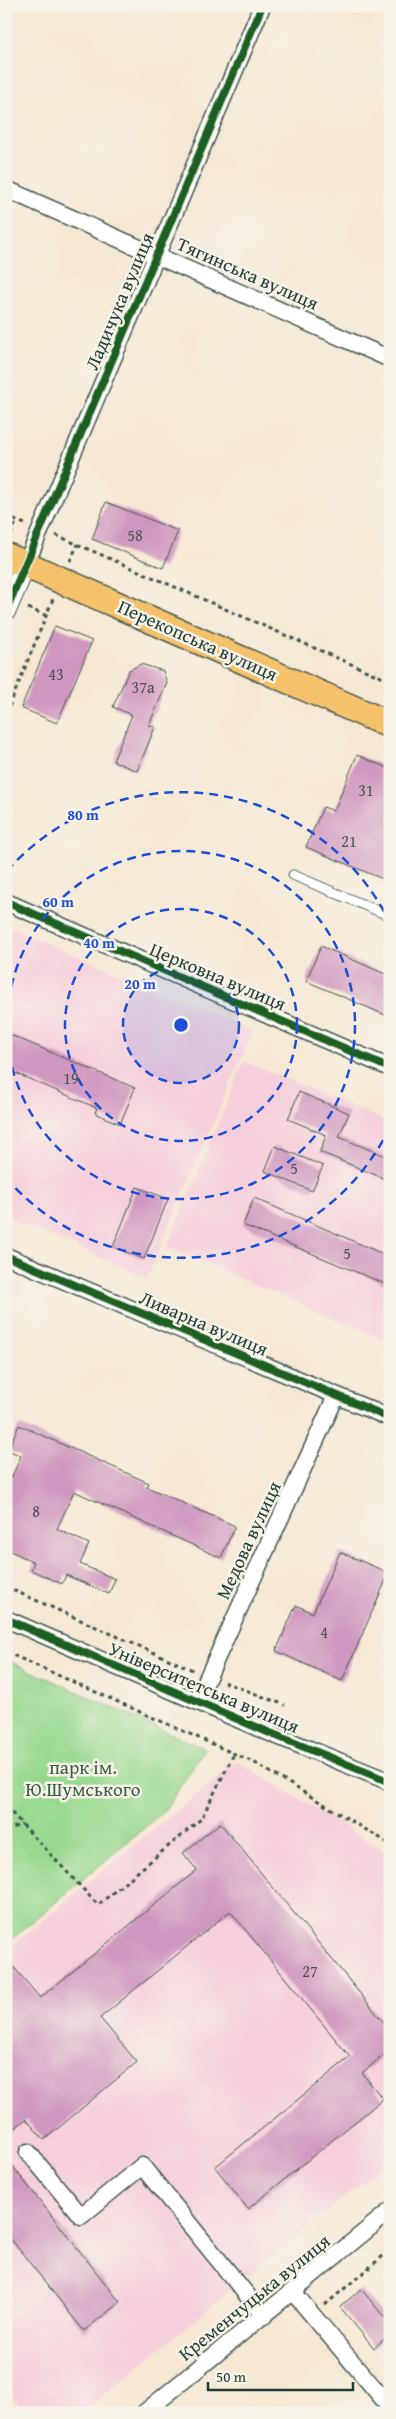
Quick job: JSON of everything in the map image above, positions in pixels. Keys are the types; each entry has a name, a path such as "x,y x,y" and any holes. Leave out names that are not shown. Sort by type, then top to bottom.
{"main road":[{"name":"Перекопська вулиця","path":"16,560 390,725"}],"street":[{"name":"Ладичука вулиця","path":"6,610 16,560 40,528 262,6"},
{"name":"Тягинська вулиця","path":"6,189 390,358"},
{"name":"Церковна вулиця","path":"6,902 390,1068"},
{"name":"Ливарна вулиця","path":"6,1256 390,1418"},
{"name":"Медова вулиця","path":"197,1701 336,1396"},
{"name":"Університетська вулиця","path":"6,1619 390,1782"},
{"path":"28,2152 81,2216 142,2166 264,2316"},
{"name":"Кременчуцька вулиця","path":"144,2413 390,2211"},
{"path":"293,2292 390,2407"}],"lane":[{"path":"293,875 390,916"}],"path":[{"path":"6,517 40,528 78,544 390,681"},
{"path":"6,714 78,544"},
{"path":"6,1587 208,1676 285,1706"},
{"path":"6,1652 255,1763 390,1844"},
{"path":"6,1807 98,1905 201,1820 234,1754"},
{"path":"6,1831 22,1824"},
{"path":"313,2315 390,2250"}],"shaded area":[{"path":"6,925 253,1031 147,1278 6,1217"},
{"path":"244,1061 390,1123 390,1342 167,1247"},
{"path":"237,1761 390,1854 390,2160 81,2413 26,2413 6,2389 6,1950"}],"green space":[{"name":"парк ім. Ю.Шумського","path":"6,1660 205,1749 164,1811 6,1944"}],"building":[{"path":"106,502 178,531 163,568 92,539"},
{"path":"55,626 92,641 57,723 21,708"},
{"path":"141,664 163,671 167,683 149,725 155,727 137,771 113,761 132,715 113,707 129,670"},
{"path":"357,755 390,769 390,882 306,847 323,807 334,811"},
{"path":"321,946 390,976 390,1017 306,981"},
{"path":"6,1033 135,1088 120,1124 95,1113 97,1108 6,1069"},
{"path":"299,1092 349,1113 339,1137 390,1158 390,1181 320,1152 326,1135 288,1119"},
{"path":"275,1146 323,1166 312,1191 265,1171"},
{"path":"137,1187 168,1199 144,1259 113,1247"},
{"path":"254,1198 390,1257 390,1286 243,1225"},
{"path":"19,1425 149,1483 147,1487 235,1526 221,1558 74,1491 57,1529 89,1544 80,1564 115,1579 109,1594 66,1575 62,1584 31,1570 34,1562 6,1549 6,1490 21,1456 8,1450"},
{"path":"340,1552 389,1573 342,1681 276,1651 296,1605 313,1613"},
{"path":"220,1823 390,2030 390,2050 362,2073 383,2099 248,2209 215,2167 350,2057 230,1911 100,2018 137,2062 44,2140 26,2119 6,2136 6,2109 13,2103 6,2096 6,1958 40,1998 197,1870 183,1853"},
{"path":"6,2158 120,2302 84,2331 6,2233"},
{"path":"361,2289 390,2324 390,2334 374,2348 340,2307"}],"cycle path":[{"path":"6,610 262,6"},
{"path":"6,902 390,1068"},
{"path":"6,1256 390,1418"},
{"path":"6,1619 270,1733 390,1782"}]}
